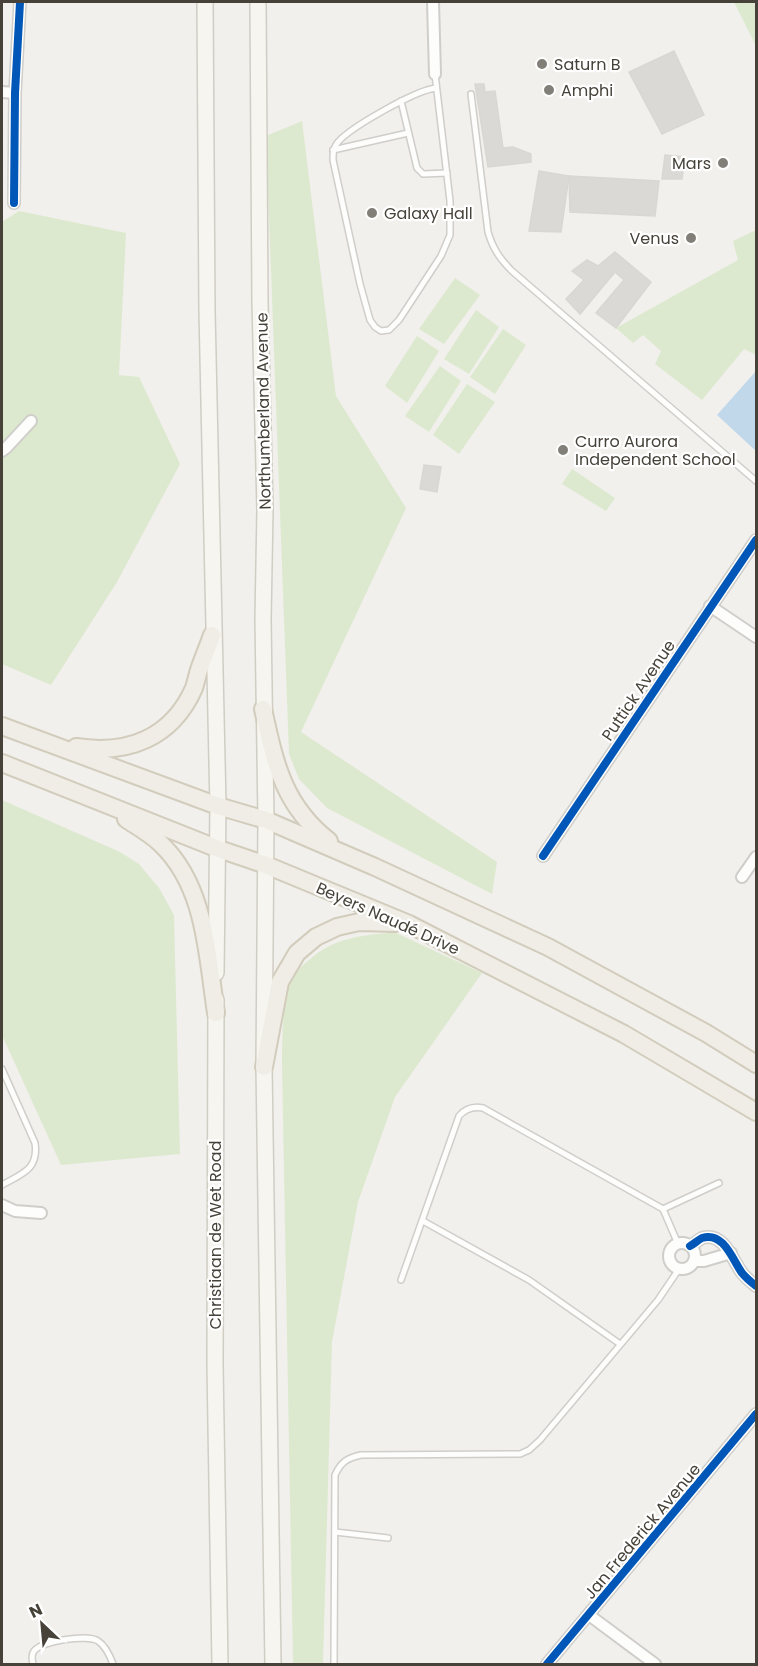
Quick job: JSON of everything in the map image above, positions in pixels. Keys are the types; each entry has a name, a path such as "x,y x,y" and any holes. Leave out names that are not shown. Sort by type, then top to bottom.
{"main road":[{"path":"205,2 212,635 218,806"},
{"name":"Northumberland Avenue","path":"258,2 260,302 265,510 263,709 266,820"},
{"path":"45,742 91,749 128,746 160,733 182,709 194,687 212,635"},
{"path":"263,709 272,747 291,800 316,831 345,854"},
{"path":"2,726 218,806 266,820 345,854 548,947 706,1033 756,1064"},
{"name":"Beyers Naudé Drive","path":"2,763 216,848 266,865 409,924 624,1034 756,1112"},
{"path":"97,801 160,843 179,866 191,886 201,916 216,1013"},
{"name":"Christiaan de Wet Road","path":"218,806 215,1365 220,1665"},
{"path":"266,820 264,1067 273,1665"},
{"path":"264,1067 280,982 297,953 316,937 337,927 359,922 409,924"}],"street":[{"path":"14,203 15,93 20,2"},
{"path":"433,2 435,74"},
{"path":"2,92 15,93"},
{"path":"2,451 31,421"},
{"name":"Puttick Avenue","path":"543,856 756,540"},
{"path":"710,606 756,637"},
{"path":"742,877 756,856"},
{"path":"2,1205 15,1211 41,1213"},
{"path":"690,1246 695,1253 690,1267 679,1269 671,1264 669,1256 678,1244 690,1246 702,1238 711,1238 722,1242 742,1273 756,1286"},
{"path":"694,1260 704,1261 731,1253"},
{"name":"Jan Frederick Avenue","path":"547,1665 756,1414"},
{"path":"589,1616 655,1665"}],"lane":[{"path":"435,74 447,173 450,235 441,256 399,320 389,330 381,331 370,320 360,284 333,160 333,150 338,142 349,133 401,101 421,91 436,88"},
{"path":"471,94 488,232 498,256 512,271 756,481"},
{"path":"401,101 417,168 423,174 447,173"},
{"path":"333,150 408,133"},
{"path":"2,1069 35,1143 37,1153 32,1166 2,1185"},
{"path":"401,1280 459,1116 467,1109 474,1107 483,1108 663,1209 678,1244"},
{"path":"663,1209 719,1183"},
{"path":"423,1221 529,1280 620,1344"},
{"path":"334,1663 335,1475 339,1466 345,1460 361,1455 520,1454 529,1450 540,1440 658,1300 679,1269"},
{"path":"335,1532 388,1538"},
{"path":"33,1665 34,1652 41,1646 87,1636 97,1640 105,1647 113,1665"}],"green space":[{"path":"734,2 756,2 756,46"},
{"path":"302,121 336,396 406,508 301,732 497,862 492,894 327,808 299,779 289,754 266,136"},
{"path":"19,211 126,233 119,375 139,377 180,464 117,582 51,685 2,664 2,222"},
{"path":"756,230 756,355 744,349 702,400 655,364 661,351 643,335 633,343 616,328 738,260 733,241"},
{"path":"455,278 480,295 444,344 419,329"},
{"path":"476,310 499,327 469,374 444,359"},
{"path":"503,329 526,345 495,394 470,377"},
{"path":"417,336 439,351 407,403 385,386"},
{"path":"440,366 461,381 429,432 405,416"},
{"path":"467,384 495,402 459,454 433,435"},
{"path":"572,469 615,498 606,511 562,484"},
{"path":"2,800 120,852 139,864 159,888 174,915 180,1154 61,1165 2,1035"},
{"path":"394,932 482,973 395,1097 358,1202 332,1342 323,1664 293,1664 282,1063 285,1004 295,973 319,952 349,939"}],"water":[{"path":"756,371 756,451 717,415"}],"building":[{"path":"674,51 704,115 662,134 629,72"},
{"path":"475,84 484,84 485,92 495,91 503,148 513,147 531,154 531,162 488,167"},
{"path":"665,155 685,157 682,179 662,179"},
{"path":"539,171 569,176 561,232 529,231"},
{"path":"569,176 659,181 655,216 570,212"},
{"path":"615,252 651,282 616,328 596,313 624,280 615,272 580,314 566,299 584,280 572,271 587,260 598,266"},
{"path":"424,465 441,467 437,492 420,489"}],"cycle path":[{"path":"14,203 15,93 20,2"},
{"path":"543,856 756,540"},
{"path":"690,1246 702,1238 716,1239 727,1248 742,1273 756,1286"},
{"path":"547,1664 756,1414"}],"place":[{"name":"Saturn B","path":"542,64"},
{"name":"Amphi","path":"549,90"},
{"name":"Mars","path":"723,163"},
{"name":"Galaxy Hall","path":"372,213"},
{"name":"Venus","path":"691,238"},
{"name":"Curro Aurora Independent School","path":"563,450"}]}
